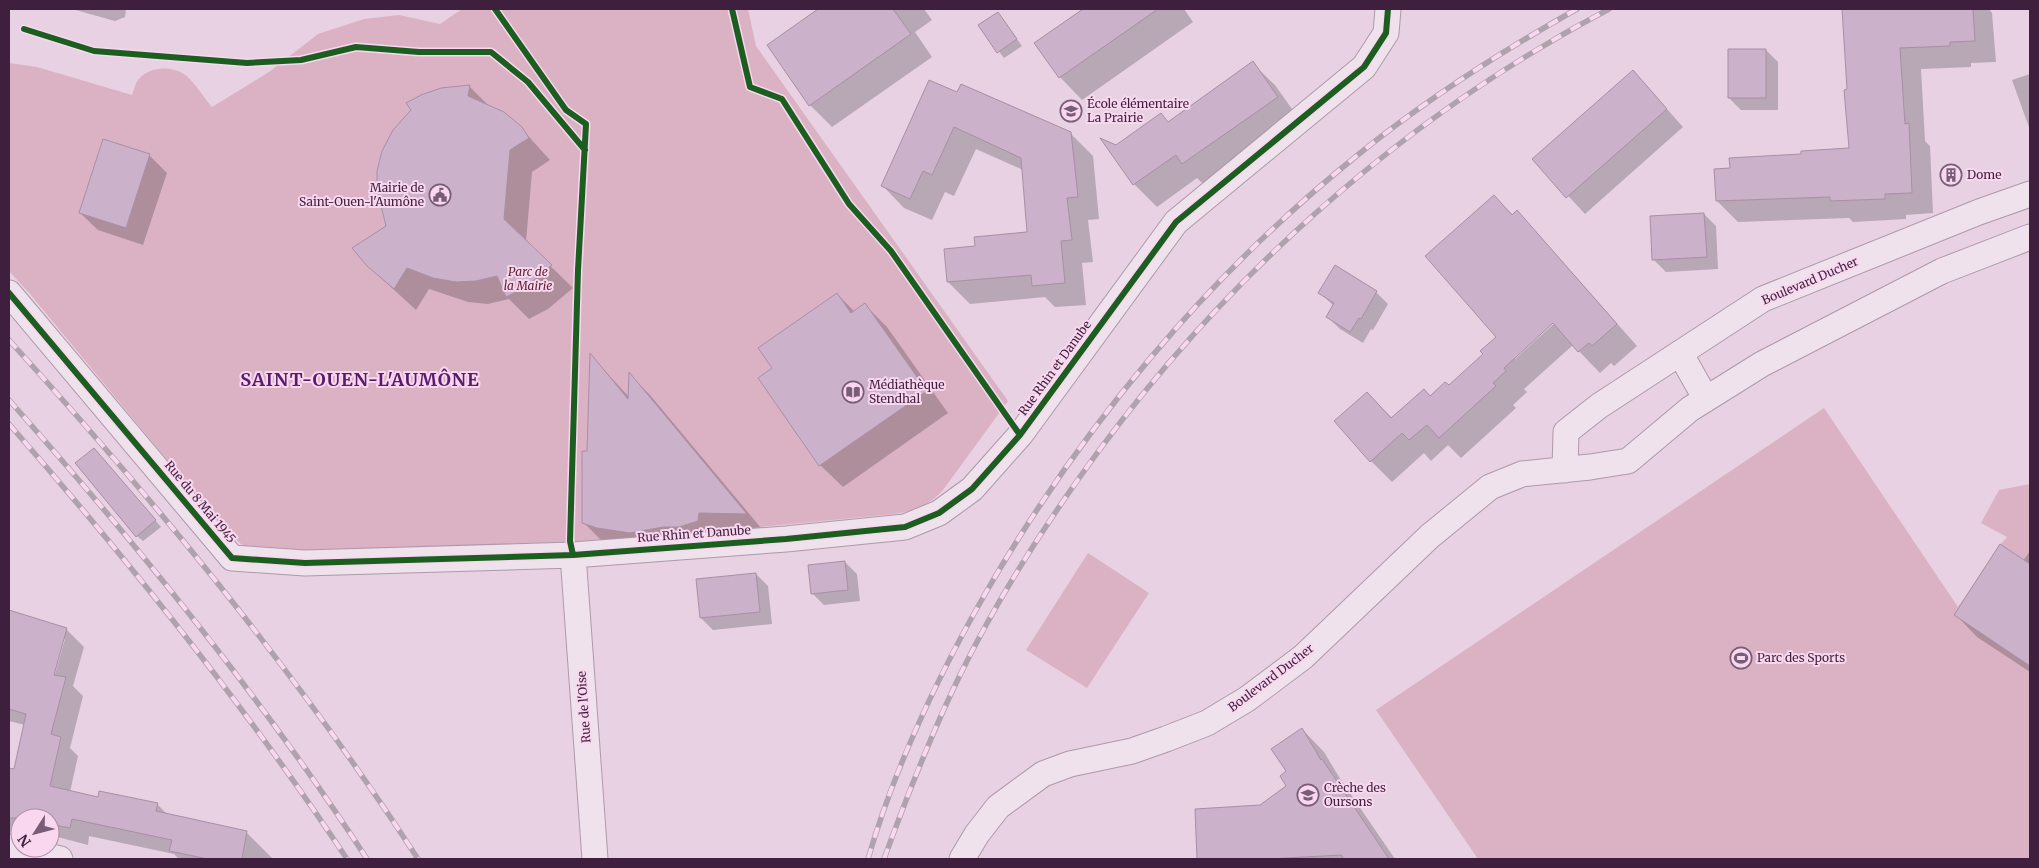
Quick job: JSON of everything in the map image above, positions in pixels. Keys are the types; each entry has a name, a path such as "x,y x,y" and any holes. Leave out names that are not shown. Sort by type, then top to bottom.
{"street":[{"name":"Rue Rhin et Danube","path":"572,555 786,539 905,527 939,513 972,489 1020,435 1176,222 1364,67 1386,33 1388,9"},
{"name":"Boulevard Ducher","path":"1565,470 1566,432 1599,406 1763,299 1841,266 2030,194"},
{"name":"Boulevard Ducher","path":"962,859 977,834 998,807 1043,774 1070,764 1132,751 1207,724 1247,699 1303,657 1430,536 1490,488 1522,474 1628,461 1690,409 1762,364 1942,271 2030,236"},
{"name":"Rue du 8 Mai 1945","path":"9,293 232,558 305,563 572,555"},
{"path":"1680,352 1706,399"},
{"name":"Rue de l'Oise","path":"572,555 595,859"},
{"path":"9,847 60,859"}],"green space":[{"name":"Parc de la Mairie","path":"462,9 748,9 756,46 1008,401 938,496 921,507 894,514 576,545 428,556 255,551 241,544 225,530 9,271 9,63 37,67 132,95 138,80 147,72 172,69 188,77 212,107 269,72 318,34 364,19 399,15 440,24"},
{"name":"Parc des Sports","path":"1824,408 1958,607 2007,537 1981,523 1999,490 2030,484 2030,859 1478,859 1376,710"},
{"path":"1088,553 1149,593 1087,688 1026,650"}],"building":[{"path":"818,9 893,9 911,34 809,106 767,45"},
{"path":"1083,9 1158,9 1059,78 1034,43"},
{"path":"1842,9 1973,9 1975,41 1950,42 1950,46 1900,48 1905,124 1909,123 1912,193 1885,194 1885,199 1830,201 1830,197 1716,201 1714,169 1730,168 1729,158 1801,154 1801,151 1849,148 1844,90 1847,89"},
{"path":"998,12 1017,39 997,53 978,25"},
{"path":"1728,49 1766,49 1766,98 1728,98"},
{"path":"1253,61 1278,97 1182,164 1176,155 1133,185 1100,138 1116,145 1161,113 1168,122"},
{"path":"1633,70 1667,109 1566,198 1532,159"},
{"path":"929,80 957,92 961,84 1071,132 1078,197 1067,198 1072,240 1061,241 1065,283 1032,286 1031,275 947,282 944,249 975,246 974,237 1027,232 1021,158 954,127 932,175 923,171 910,199 881,186"},
{"name":"Mairie de Saint-Ouen-l'Aumône","path":"470,85 468,96 504,112 522,127 529,138 510,150 504,219 552,265 526,287 506,297 497,276 476,281 456,282 433,278 407,268 394,289 367,266 352,248 386,226 377,190 377,171 382,151 393,130 411,110 406,103 441,88"},
{"path":"103,139 150,154 126,228 79,213"},
{"path":"1494,195 1512,215 1517,210 1617,324 1592,346 1589,343 1578,352 1553,323 1504,368 1506,371 1493,383 1496,386 1439,438 1427,425 1409,440 1402,433 1370,462 1334,421 1367,392 1391,418 1424,389 1430,396 1445,382 1449,385 1483,354 1480,351 1496,337 1425,256"},
{"path":"1704,213 1707,257 1652,260 1650,216"},
{"path":"1335,265 1377,291 1361,319 1359,318 1350,332 1326,317 1334,303 1318,293"},
{"path":"837,293 851,313 865,303 927,391 819,466 758,378 772,368 758,348"},
{"path":"590,353 628,399 629,372 747,514 699,513 698,521 679,527 663,527 630,533 597,528 582,523 582,451 587,451"},
{"path":"94,448 156,520 136,537 75,463"},
{"path":"2000,544 2030,564 2030,666 1954,615"},
{"path":"845,561 848,590 811,594 808,565"},
{"path":"756,573 760,612 700,618 696,579"},
{"path":"9,610 67,628 54,675 66,677 51,734 61,737 50,786 98,797 99,791 158,803 156,811 247,831 242,859 208,859 169,851 172,840 72,819 70,828 60,826 60,808 10,808 9,818 9,768 14,769 26,714 9,709"},
{"name":"Crèche des Oursons","path":"1302,728 1321,760 1389,859 1344,859 1341,855 1268,859 1197,859 1195,809 1260,805 1286,786 1280,776 1286,771 1271,749"}],"railway":[{"path":"868,859 904,756 934,690 985,594 1063,471 1152,356 1250,250 1359,154 1411,114 1465,77 1577,9"},
{"path":"884,859 940,719 961,673 1001,599 1045,527 1077,481 1131,409 1189,340 1250,275 1315,213 1384,156 1456,102 1531,53 1609,9"},
{"path":"9,340 172,527 224,591 324,723 418,859"},
{"path":"9,400 57,454 197,623 285,740 367,859"},
{"path":"9,424 99,529 186,636 269,746 347,859"}],"cycle path":[{"path":"495,9 566,110 586,124 578,270 570,541 573,555"},
{"path":"732,9 750,87 782,99 849,204 891,251 1020,435"},
{"path":"9,293 232,558 305,563 573,555 786,539 905,527 939,513 972,489 1020,435 1176,222 1364,67 1386,33 1388,9"},
{"path":"24,29 94,51 247,63 301,60 356,47 419,52 491,52 528,82 585,150"}],"place":[{"name":"École élémentaire La Prairie","path":"1071,111"},
{"name":"Dome","path":"1951,175"},
{"name":"Mairie de Saint-Ouen-l'Aumône","path":"440,195"},
{"name":"Médiathèque Stendhal","path":"853,392"},
{"name":"Parc des Sports","path":"1741,658"},
{"name":"Crèche des Oursons","path":"1308,795"}],"district":[{"name":"SAINT-OUEN-L'AUMÔNE","path":"360,380"}]}
